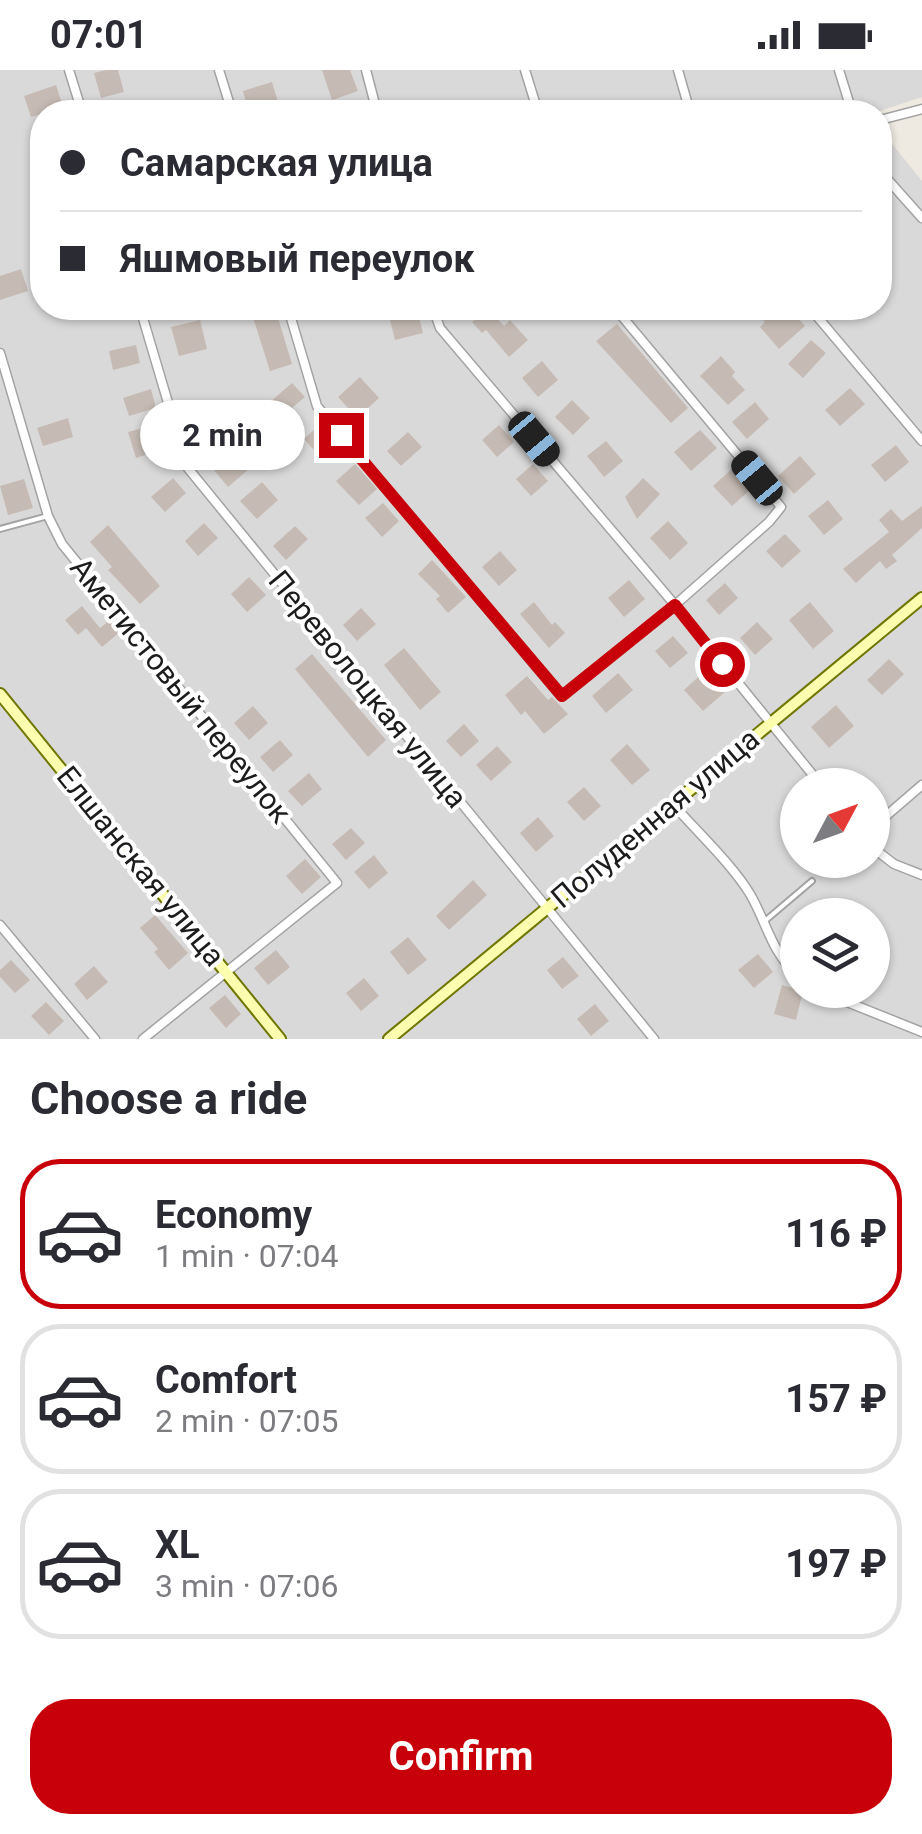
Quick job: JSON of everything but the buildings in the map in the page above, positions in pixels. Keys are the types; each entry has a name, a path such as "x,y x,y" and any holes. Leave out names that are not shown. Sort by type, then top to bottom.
{"street":[{"path":"70,70 79,100"},
{"path":"219,70 228,100"},
{"path":"366,70 374,100"},
{"path":"525,70 534,100"},
{"path":"678,70 687,100"},
{"path":"839,70 848,100"},
{"path":"892,117 922,109"},
{"path":"892,184 922,218"},
{"name":"Переволоцкая улица","path":"144,320 187,467 654,1039"},
{"path":"292,320 317,406 562,696 675,605 781,507 625,320"},
{"path":"437,320 808,768"},
{"path":"820,320 922,442"},
{"name":"Аметистовый переулок","path":"0,353 48,516 62,544 337,884 228,972"},
{"name":"Полуденная улица","path":"389,1039 922,598"},
{"name":"Елшанская улица","path":"0,694 280,1039"},
{"path":"890,813 922,785"},
{"path":"672,802 749,892 780,956"},
{"path":"890,861 922,875"},
{"path":"0,926 95,1039"},
{"path":"143,1039 228,972"},
{"path":"862,1008 922,1032"}],"lane":[{"path":"0,529 48,516"},
{"path":"762,923 812,881"}],"shaded area":[{"path":"0,70 922,70 922,97 892,107 892,100 30,100 30,320 892,320 892,144 922,181 922,1039 0,1039"}],"route":[{"path":"341,435 562,696 675,605 722,664"}]}
